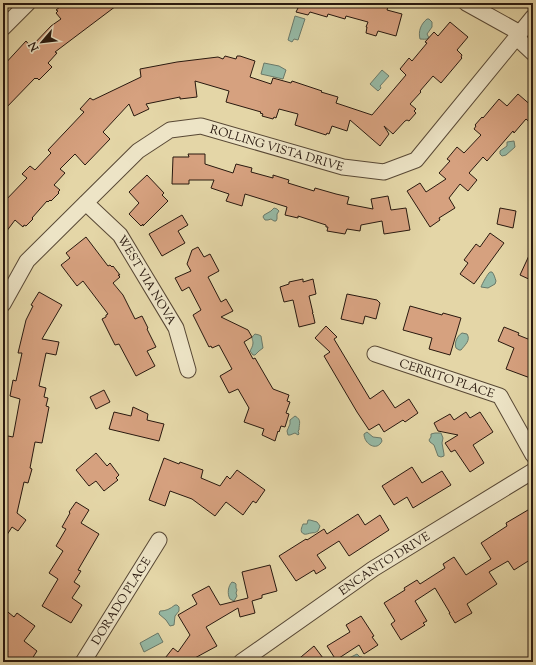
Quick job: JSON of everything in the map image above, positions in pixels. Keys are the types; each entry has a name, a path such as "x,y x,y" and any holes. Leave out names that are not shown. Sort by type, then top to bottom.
{"street":[{"path":"3,28 28,3"},
{"path":"466,3 518,35 533,53"},
{"name":"ROLLING VISTA DRIVE","path":"3,304 27,261 138,151 170,130 201,126 343,167 384,172 416,160 533,17"},
{"name":"WEST VIA NOVA","path":"86,203 120,235 176,328 188,370"},
{"name":"CERRITO PLACE","path":"375,354 500,396 533,455"},
{"name":"ENCANTO DRIVE","path":"241,662 373,569 533,471"},
{"name":"DORADO PLACE","path":"83,662 159,540"}],"shaded area":[{"path":"295,16 305,19 298,40 294,39 292,42 288,40"},
{"path":"427,19 432,22 432,27 427,34 429,38 420,39 420,28"},
{"path":"264,63 279,66 286,70 283,79 261,74"},
{"path":"382,70 389,76 380,86 381,88 378,91 370,84"},
{"path":"514,141 515,147 506,155 502,156 500,151 507,146 507,142"},
{"path":"274,208 279,211 276,221 271,219 265,220 263,217 264,215"},
{"path":"490,272 494,275 496,281 495,284 488,288 481,287 487,276"},
{"path":"462,333 467,334 468,338 461,350 459,350 455,346 457,338"},
{"path":"255,334 261,336 263,348 253,355 250,351 253,344 252,338"},
{"path":"295,416 299,420 300,424 298,431 299,434 298,435 295,433 288,435 287,431 290,420"},
{"path":"367,432 373,437 381,438 382,441 380,444 374,446 368,444 364,434"},
{"path":"441,433 443,438 442,443 444,456 441,457 438,456 434,445 429,440 431,434"},
{"path":"308,520 317,522 320,526 318,531 315,533 302,533 301,529 303,524 307,524"},
{"path":"232,582 236,584 237,590 237,596 234,601 230,599 228,595"},
{"path":"175,605 179,607 179,611 175,616 174,625 170,626 159,614 160,611 168,610"},
{"path":"158,633 163,642 144,652 140,643"},
{"path":"357,654 362,657 363,660 360,662 344,662 347,659"}],"building":[{"path":"65,3 67,5 69,3 120,3 55,52 57,53 48,63 52,67 39,80 35,78 3,111 3,66 26,41 31,47 51,26 61,19 56,13 58,11 56,10"},
{"path":"290,3 389,3 387,10 402,14 396,36 378,31 376,36 366,33 368,22 346,16 345,19 328,14 327,17 310,12 308,15 296,12 298,8 290,5"},
{"path":"450,22 468,37 457,50 462,55 462,58 441,83 433,76 420,91 421,92 410,104 416,109 414,111 416,113 409,121 405,121 393,134 384,126 389,134 380,146 350,120 347,131 332,126 329,134 327,133 326,135 295,125 298,114 279,109 276,118 274,117 273,119 262,116 263,114 260,113 261,112 226,102 229,91 195,81 197,97 180,99 180,97 146,104 149,109 134,116 129,104 103,132 110,139 85,165 75,154 60,169 65,173 54,185 60,190 58,192 59,193 51,201 47,201 26,226 24,225 23,227 15,220 3,236 3,203 27,178 22,174 30,166 35,170 51,153 48,150 84,112 80,109 90,98 93,100 141,77 140,69 177,62 218,57 223,59 225,56 236,59 237,56 240,56 255,61 250,77 271,84 273,78 291,83 292,81 338,97 336,103 372,115 406,75 400,69 409,58 412,61 434,32 438,36"},
{"path":"518,94 533,107 533,125 526,119 514,133 513,131 487,161 483,157 469,173 477,180 468,191 460,184 449,198 455,208 439,218 440,220 430,227 407,191 420,183 426,192 446,179 439,173 450,161 447,159 457,147 464,153 481,135 474,129 476,126 475,125 499,99 507,106"},
{"path":"188,154 205,154 205,164 233,173 236,164 252,168 251,172 273,178 273,175 289,180 288,183 314,191 315,188 349,197 347,204 373,209 371,199 388,196 391,210 406,208 410,230 384,234 382,221 361,225 360,231 347,229 345,234 327,231 328,227 326,227 326,225 298,216 298,218 285,215 287,207 245,194 242,206 226,201 229,194 211,188 214,180 189,180 189,184 172,184 173,157 189,157"},
{"path":"147,175 164,193 162,195 168,201 143,226 143,224 141,226 129,214 139,203 129,192"},
{"path":"500,208 516,211 513,228 497,224"},
{"path":"182,215 188,225 178,231 185,243 162,256 149,234"},
{"path":"490,233 504,243 474,284 460,274 468,263 464,260 476,244 480,247"},
{"path":"86,237 108,266 113,266 120,275 118,275 120,277 113,283 123,295 135,319 142,316 156,347 147,351 155,366 136,376 119,344 115,345 102,319 108,314 83,281 77,286 61,265 70,258 66,253"},
{"path":"198,247 204,257 210,254 219,271 208,277 221,302 226,299 233,311 221,317 248,330 252,337 244,342 253,359 255,358 273,389 289,395 287,401 290,402 286,413 289,414 285,427 281,426 275,441 262,435 264,429 244,422 249,408 238,389 229,393 220,376 232,369 219,345 212,348 211,346 209,347 193,315 201,310 189,287 182,291 175,278 191,271 187,264 192,250"},
{"path":"533,247 533,281 520,275"},
{"path":"303,279 303,282 313,279 316,294 309,296 315,323 299,327 293,300 284,302 280,287 289,284 289,282"},
{"path":"39,292 62,305 42,339 59,342 56,355 46,353 39,386 46,388 44,397 48,398 46,406 49,407 42,443 35,442 30,468 32,469 28,483 24,482 17,513 26,520 18,531 12,527 3,541 3,435 13,437 20,399 10,396 13,380 16,381 22,353 18,353 26,320 33,306 31,305"},
{"path":"347,294 377,300 380,303 376,319 365,316 363,324 341,319"},
{"path":"410,306 442,315 443,313 461,318 450,355 429,349 432,338 403,330"},
{"path":"326,326 337,337 334,339 370,399 383,390 395,408 409,399 418,413 405,422 403,420 384,432 379,424 369,430 324,356 330,352 315,338"},
{"path":"504,327 533,341 533,379 506,369 514,348 498,341"},
{"path":"104,390 110,402 96,409 90,397"},
{"path":"133,407 148,414 147,420 164,424 159,441 109,429 114,412 131,416"},
{"path":"466,412 470,418 480,412 493,432 473,445 484,463 470,472 455,450 451,452 445,443 458,435 438,431 434,423 450,414 454,420"},
{"path":"96,453 107,466 110,463 119,475 116,478 118,480 104,491 96,481 89,486 76,470"},
{"path":"164,458 179,464 180,462 203,470 201,478 220,486 227,476 230,479 237,470 265,490 256,503 253,501 243,515 226,502 215,516 192,499 170,491 165,506 149,500"},
{"path":"412,467 422,483 442,471 451,485 413,508 407,497 394,505 382,486"},
{"path":"76,502 89,510 81,523 99,534 78,570 81,571 74,582 80,586 72,598 82,605 71,623 42,606 58,579 49,573 63,551 56,546 66,529 62,527 70,513 69,512"},
{"path":"533,507 533,558 514,570 508,561 489,572 497,584 467,604 472,613 455,623 435,588 415,601 427,621 423,623 425,625 401,640 391,624 395,621 384,603 405,590 404,588 417,580 420,584 445,568 443,564 454,557 466,575 491,559 481,543 507,526 506,523"},
{"path":"358,514 365,525 380,515 389,530 349,556 339,541 317,555 326,568 316,574 314,570 296,581 279,556 324,529 327,534"},
{"path":"270,565 277,591 262,595 262,598 252,601 255,613 240,617 238,608 206,627 217,646 193,659 192,662 162,662 173,648 178,652 190,635 178,615 197,604 192,595 209,586 220,605 248,598 242,572"},
{"path":"3,608 14,617 17,613 35,626 24,641 37,651 30,662 15,662 5,655 8,651 3,648"},
{"path":"361,616 378,645 364,654 359,645 336,660 327,646 350,632 346,625"},
{"path":"314,646 326,662 295,662"}]}
